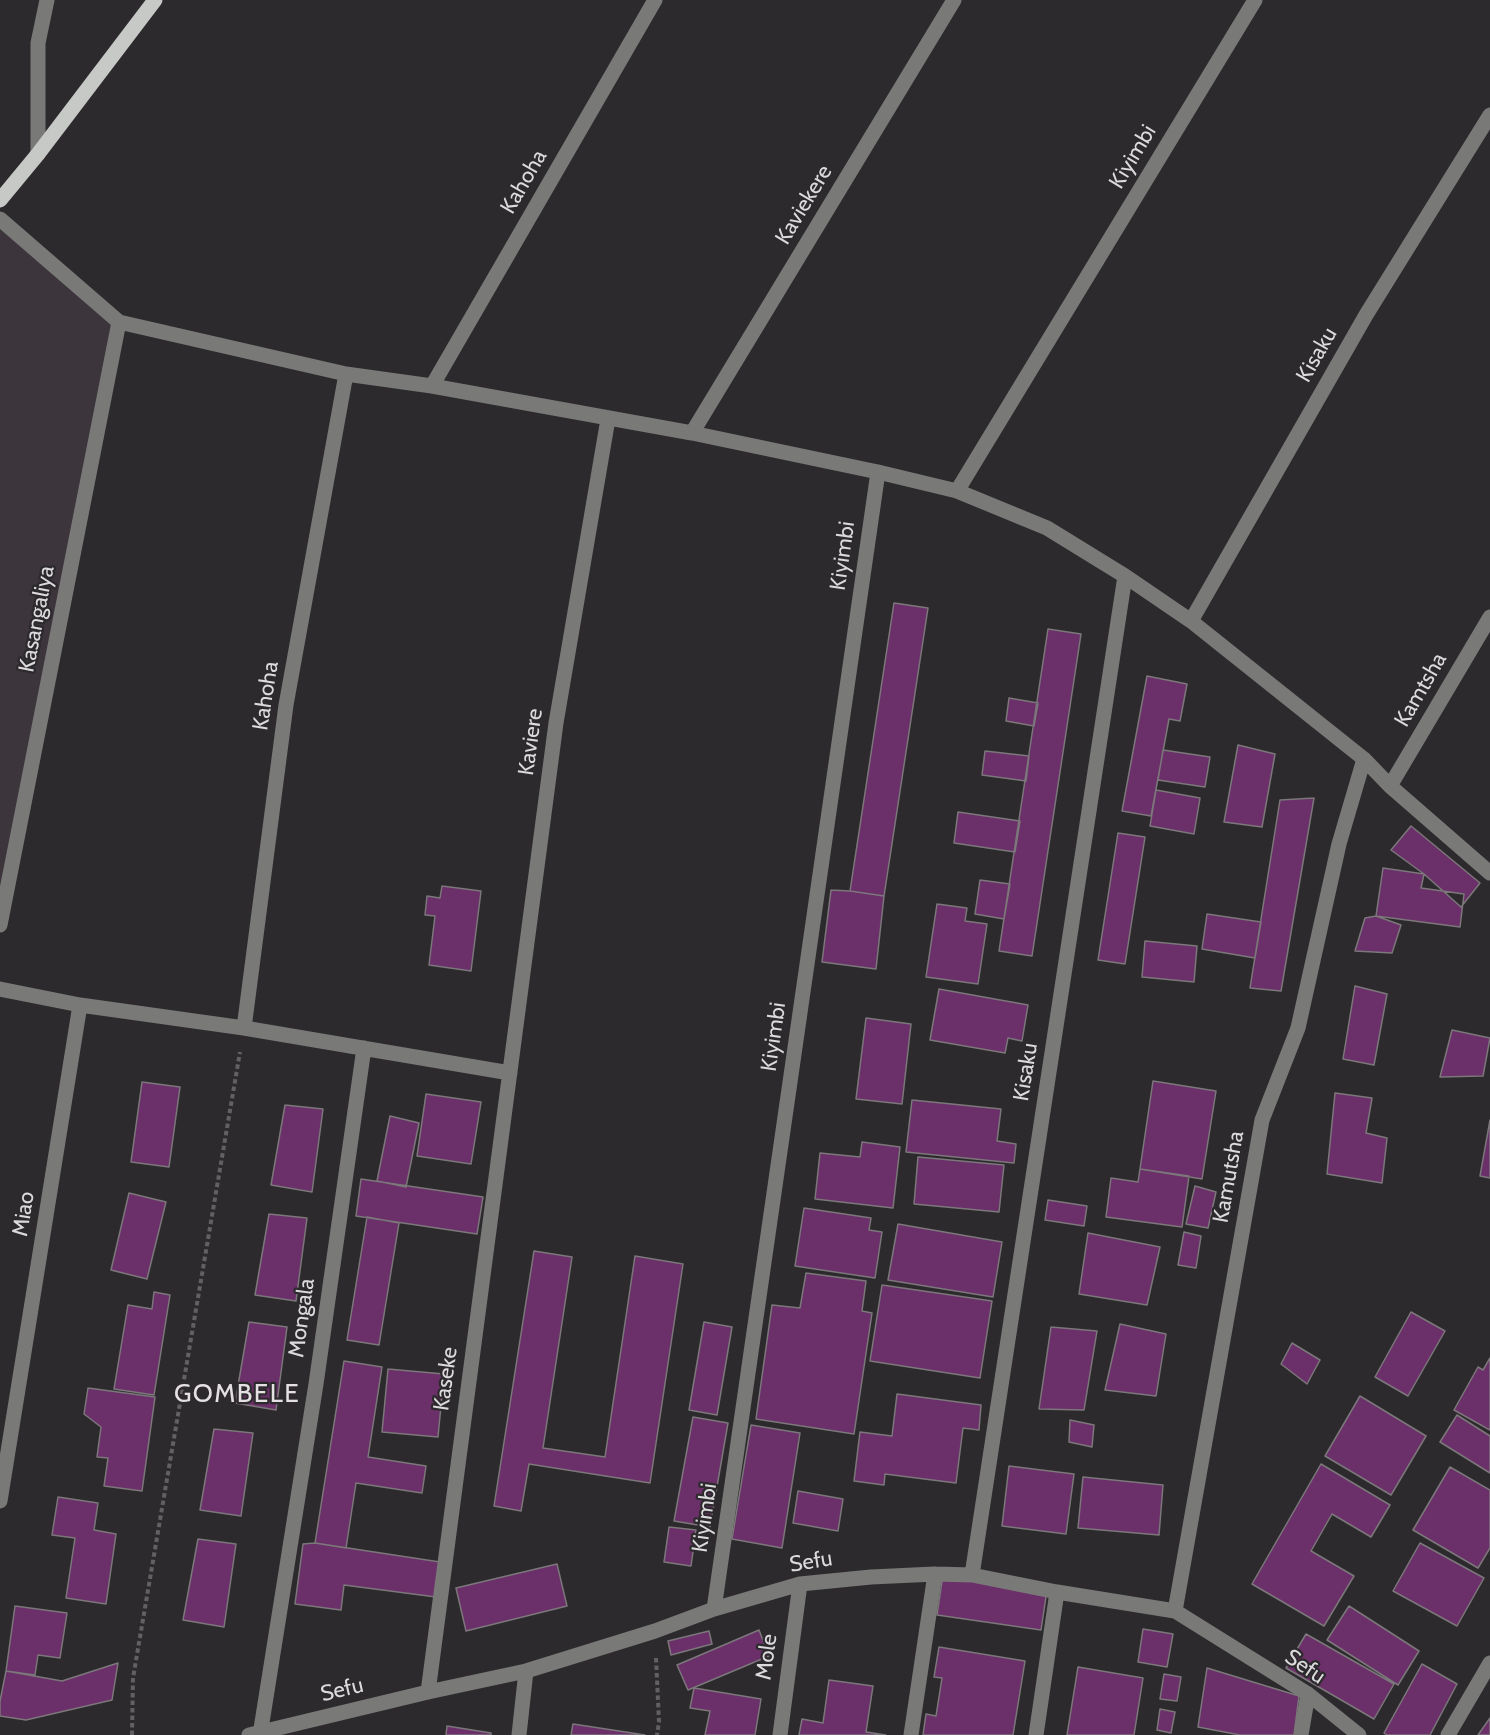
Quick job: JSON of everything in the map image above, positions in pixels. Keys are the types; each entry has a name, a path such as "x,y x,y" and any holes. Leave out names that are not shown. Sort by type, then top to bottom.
{"main road":[{"path":"0,200 38,154 155,0"}],"street":[{"path":"38,154 38,43 47,0"},
{"name":"Kahoha","path":"432,386 655,0"},
{"name":"Kaviekere","path":"692,433 954,0"},
{"name":"Kiyimbi","path":"957,491 1255,0"},
{"name":"Kisaku","path":"1191,621 1366,315 1490,115"},
{"path":"0,219 119,322 346,374 432,386 692,433 878,472 957,491 1047,528 1125,576 1191,621 1364,759 1390,786 1490,873"},
{"name":"Kasangaliya","path":"0,925 119,322"},
{"name":"Kahoha","path":"244,1028 286,705 346,374"},
{"name":"Kaviere","path":"510,1073 556,723 608,418"},
{"name":"Kiyimbi","path":"714,1609 878,472"},
{"name":"Kisaku","path":"972,1575 1125,576"},
{"name":"Kamtsha","path":"1390,786 1490,616"},
{"name":"Kamutsha","path":"1175,1611 1262,1119 1298,1028 1339,844 1364,759"},
{"path":"0,989 80,1005 244,1028 510,1073"},
{"name":"Miao","path":"0,1501 80,1005"},
{"name":"Mongala","path":"257,1734 316,1384 364,1048"},
{"name":"Kaseke","path":"428,1692 510,1073"},
{"path":"911,1735 935,1574"},
{"name":"Sefu","path":"257,1734 428,1692 526,1671 714,1609 800,1584 935,1574 972,1575 1057,1592 1175,1611 1308,1694 1359,1735"},
{"name":"Mole","path":"780,1735 800,1584"},
{"path":"1036,1735 1057,1592"},
{"path":"1448,1735 1490,1663"},
{"path":"519,1735 526,1671"},
{"path":"1301,1735 1308,1694"}],"path":[{"path":"132,1735 133,1678 244,1028"},
{"path":"655,1630 659,1722 657,1735"}],"shaded area":[{"path":"0,219 119,322 0,925"}],"building":[{"path":"894,603 928,608 884,896 850,891"},
{"path":"1048,629 1081,634 1032,956 999,951"},
{"path":"1147,676 1187,684 1180,721 1169,719 1151,816 1122,811"},
{"path":"1009,698 1038,703 1034,726 1006,721"},
{"path":"1238,745 1275,754 1262,827 1224,822"},
{"path":"1163,750 1210,757 1205,787 1158,780"},
{"path":"985,751 1029,756 1026,781 982,775"},
{"path":"1156,790 1200,798 1194,834 1150,826"},
{"path":"1314,798 1281,991 1250,988 1280,800"},
{"path":"958,812 1020,821 1015,852 954,843"},
{"path":"1411,826 1480,883 1461,907 1424,874 1391,850"},
{"path":"1118,833 1145,837 1125,964 1098,960"},
{"path":"1383,868 1424,874 1421,888 1464,894 1460,927 1376,916"},
{"path":"980,880 1010,884 1004,919 975,914"},
{"path":"442,886 481,891 471,971 429,965 435,916 425,915 427,896 440,898"},
{"path":"831,890 884,896 876,969 822,962"},
{"path":"937,904 967,908 965,921 987,924 978,984 926,977"},
{"path":"1207,914 1261,922 1255,958 1202,949"},
{"path":"1376,916 1401,925 1392,953 1355,951 1365,918"},
{"path":"1145,941 1197,946 1194,982 1142,977"},
{"path":"1355,986 1387,994 1374,1065 1343,1059"},
{"path":"939,989 1028,1005 1022,1041 1008,1038 1005,1053 930,1040"},
{"path":"866,1018 911,1024 902,1104 856,1099"},
{"path":"1452,1030 1490,1038 1483,1076 1440,1077"},
{"path":"1153,1081 1216,1091 1202,1179 1140,1169"},
{"path":"142,1082 180,1087 169,1167 131,1162"},
{"path":"1335,1093 1372,1098 1366,1133 1387,1138 1382,1183 1327,1174"},
{"path":"426,1094 481,1102 471,1164 417,1156"},
{"path":"912,1100 1001,1109 997,1141 1016,1144 1014,1163 906,1152"},
{"path":"285,1105 323,1109 312,1192 271,1185"},
{"path":"390,1116 419,1123 406,1187 377,1181"},
{"path":"1490,1120 1490,1178 1480,1176"},
{"path":"862,1142 900,1147 893,1208 815,1199 820,1153 860,1157"},
{"path":"918,1157 1004,1165 999,1212 914,1204"},
{"path":"1140,1169 1189,1176 1182,1227 1106,1217 1111,1178 1138,1182"},
{"path":"361,1179 483,1197 477,1234 356,1216"},
{"path":"1195,1186 1216,1192 1208,1228 1186,1224"},
{"path":"129,1193 166,1202 147,1279 111,1270"},
{"path":"1048,1200 1087,1206 1084,1226 1045,1220"},
{"path":"804,1208 871,1218 869,1230 882,1232 875,1278 795,1266"},
{"path":"269,1214 307,1218 296,1301 255,1295"},
{"path":"367,1217 399,1223 379,1345 347,1340"},
{"path":"898,1224 1002,1242 993,1297 888,1280"},
{"path":"1184,1232 1201,1236 1196,1268 1178,1265"},
{"path":"1088,1233 1160,1247 1147,1305 1079,1294"},
{"path":"534,1251 572,1257 543,1448 605,1457 635,1256 683,1264 650,1483 529,1464 521,1511 494,1506"},
{"path":"806,1273 866,1281 862,1311 872,1313 854,1434 756,1419 772,1305 800,1308"},
{"path":"882,1285 992,1301 980,1378 870,1361"},
{"path":"154,1292 170,1295 154,1395 114,1389 128,1305 152,1309"},
{"path":"1411,1312 1445,1331 1408,1396 1375,1377"},
{"path":"249,1322 287,1327 276,1410 235,1403"},
{"path":"704,1322 732,1327 717,1415 689,1410"},
{"path":"1120,1324 1166,1334 1156,1396 1105,1390"},
{"path":"1051,1327 1097,1331 1084,1410 1039,1409"},
{"path":"1292,1343 1320,1360 1307,1384 1281,1364"},
{"path":"1490,1358 1490,1430 1454,1410 1478,1367 1483,1370"},
{"path":"344,1361 382,1367 368,1457 426,1466 422,1493 356,1483 346,1548 315,1543"},
{"path":"388,1369 444,1374 438,1437 382,1432"},
{"path":"88,1388 155,1397 142,1491 104,1486 108,1458 97,1457 101,1427 84,1414"},
{"path":"897,1394 981,1405 979,1430 963,1428 956,1483 885,1474 884,1485 854,1481 860,1432 892,1436"},
{"path":"1360,1396 1426,1436 1391,1495 1325,1456"},
{"path":"1457,1415 1490,1436 1490,1473 1440,1442"},
{"path":"693,1417 728,1423 710,1527 674,1521"},
{"path":"1070,1420 1094,1425 1092,1447 1069,1442"},
{"path":"751,1425 800,1433 782,1548 732,1539"},
{"path":"214,1429 253,1433 241,1516 200,1510"},
{"path":"1321,1464 1390,1505 1371,1537 1332,1514 1311,1551 1354,1576 1324,1626 1252,1584"},
{"path":"1009,1466 1074,1474 1066,1534 1002,1526"},
{"path":"1450,1467 1490,1490 1490,1548 1478,1568 1413,1530"},
{"path":"1083,1477 1163,1485 1159,1535 1078,1528"},
{"path":"798,1491 843,1499 838,1531 793,1523"},
{"path":"58,1497 98,1503 94,1530 116,1534 106,1604 66,1598 75,1538 52,1535"},
{"path":"669,1527 696,1530 691,1566 664,1562"},
{"path":"198,1539 236,1544 224,1627 183,1620"},
{"path":"315,1543 440,1562 436,1597 344,1585 341,1610 295,1604 303,1544"},
{"path":"1420,1543 1484,1578 1457,1626 1393,1591"},
{"path":"557,1564 567,1606 466,1631 456,1588"},
{"path":"943,1575 1047,1590 1041,1630 937,1615"},
{"path":"15,1606 67,1613 60,1658 38,1655 35,1675 6,1671"},
{"path":"1349,1606 1419,1651 1398,1685 1327,1640"},
{"path":"1143,1629 1173,1634 1167,1667 1138,1662"},
{"path":"759,1630 769,1656 688,1690 677,1665"},
{"path":"709,1631 712,1644 671,1655 668,1641"},
{"path":"1306,1634 1394,1684 1374,1719 1286,1668"},
{"path":"939,1647 1025,1661 1013,1735 923,1735 926,1714 936,1716 942,1678 934,1677"},
{"path":"118,1663 112,1700 26,1720 0,1716 0,1701 6,1671 62,1681"},
{"path":"1422,1664 1457,1684 1430,1735 1387,1735 1384,1733"},
{"path":"1078,1667 1143,1678 1134,1735 1067,1735"},
{"path":"1207,1668 1299,1696 1294,1735 1240,1735 1198,1727"},
{"path":"1164,1674 1181,1677 1177,1701 1160,1699"},
{"path":"829,1680 873,1686 866,1732 886,1735 799,1735 802,1719 823,1723"},
{"path":"694,1688 761,1699 755,1735 705,1735 710,1711 690,1708"},
{"path":"1160,1709 1175,1712 1171,1733 1157,1730"},
{"path":"1490,1718 1490,1735 1478,1735"},
{"path":"573,1724 645,1735 571,1735"},
{"path":"447,1726 491,1733 491,1735 446,1735"}],"district":[{"name":"GOMBELE","path":"237,1394"}]}
